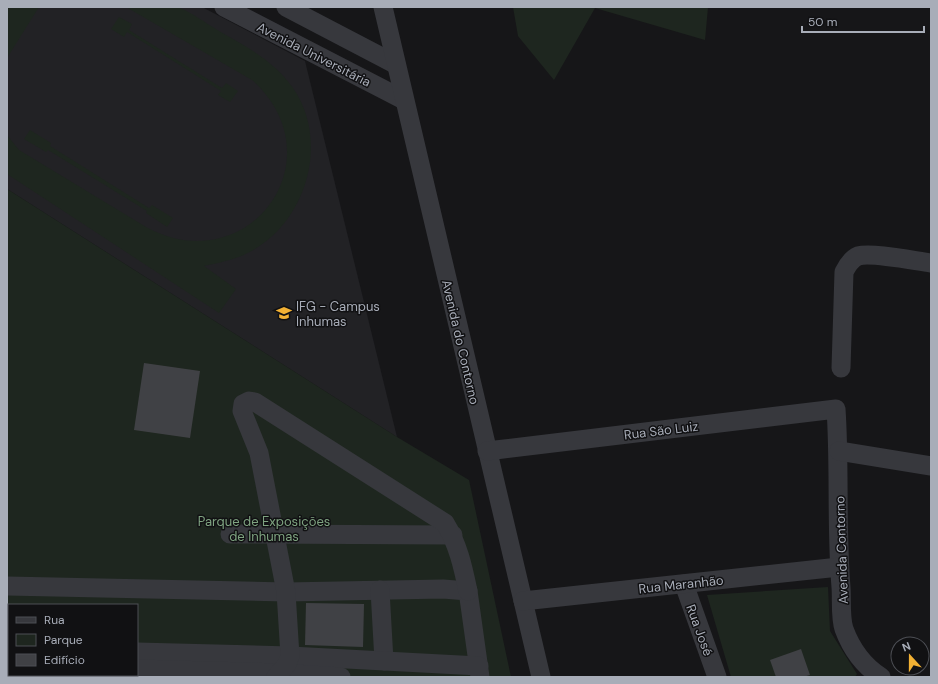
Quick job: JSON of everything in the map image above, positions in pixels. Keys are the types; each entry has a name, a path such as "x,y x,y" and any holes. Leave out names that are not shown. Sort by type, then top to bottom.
{"street":[{"name":"Avenida Universitária","path":"224,7 404,100"},
{"path":"286,7 395,64"},
{"name":"Avenida do Contorno","path":"383,7 395,64 541,677"},
{"path":"841,368 844,272 849,262 859,256 872,255 931,263"},
{"path":"138,652 290,656 384,661 479,672 468,591 462,563 453,535 445,523 255,402 249,401 243,404 242,411 259,453 286,592 290,656 287,664 278,675"},
{"name":"Rua São Luiz","path":"487,451 836,409"},
{"name":"Avenida Contorno","path":"836,409 839,451 839,567 844,628 853,649 873,675"},
{"path":"839,451 931,466"},
{"path":"230,534 453,535"},
{"name":"Rua Maranhão","path":"523,601 839,567"},
{"name":"Rua José","path":"684,584 717,677"},
{"path":"7,586 48,596 443,589 468,591"},
{"path":"380,590 384,661"},
{"path":"138,669 341,677"}],"shaded area":[{"name":"IFG - Campus Inhumas","path":"7,7 202,7 305,61 397,437 7,189"}],"green space":[{"path":"172,6 192,14 269,62 286,78 304,109 310,131 311,153 307,176 300,198 288,218 273,235 255,249 237,258 204,266 236,289 219,313 7,174 7,135 19,150 146,227 184,240 218,239 248,226 270,204 284,176 287,144 277,111 252,80 126,7"},
{"path":"7,7 39,7 7,58"},
{"path":"513,7 708,7 705,40 595,8 554,80 518,36"},
{"path":"119,17 132,24 129,30 222,88 226,83 238,91 230,102 218,95 221,91 127,32 124,37 111,29"},
{"path":"30,130 51,143 50,146 149,208 152,205 173,218 167,227 146,213 147,211 48,150 46,152 24,139"},
{"name":"Parque de Exposições de Inhumas","path":"7,189 397,437 469,480 511,677 7,677"},
{"path":"828,587 830,631 857,674 855,677 731,677 707,595"}],"building":[{"path":"144,363 200,371 190,438 134,430"},
{"path":"306,603 364,604 363,647 305,645"},
{"path":"801,649 810,675 803,677 776,677 770,660"}],"place":[{"name":"IFG - Campus Inhumas","path":"284,313"}]}
